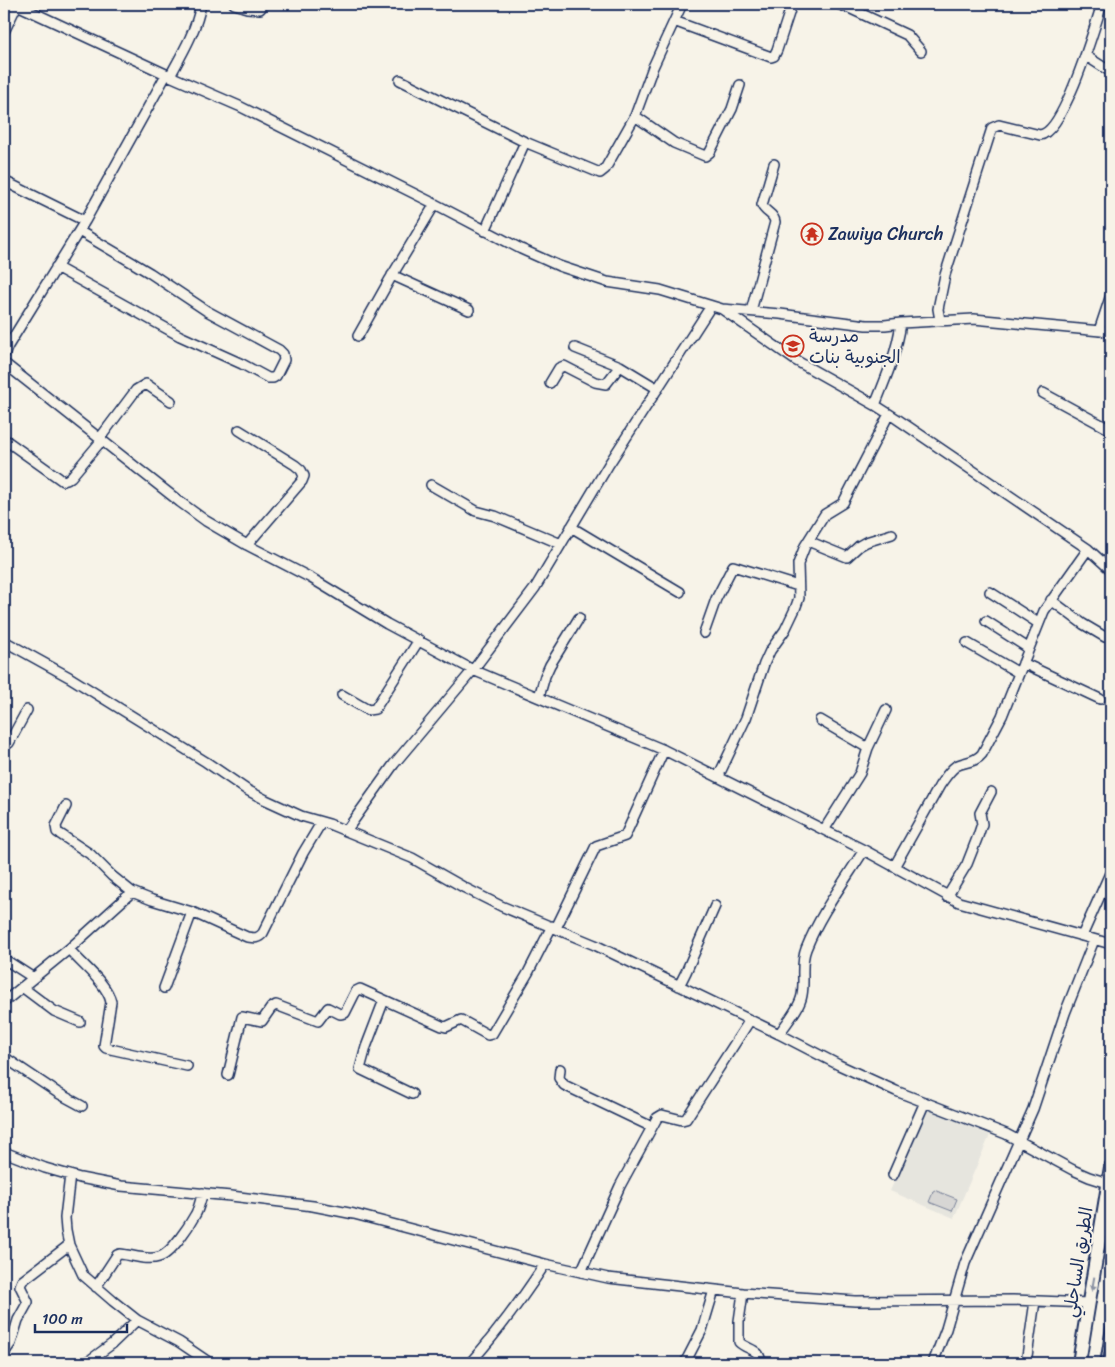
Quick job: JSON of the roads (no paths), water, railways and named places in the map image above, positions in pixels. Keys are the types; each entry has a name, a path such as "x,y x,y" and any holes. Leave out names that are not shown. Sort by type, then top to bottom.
{"highway":[{"name":"الطريق الساحلي","path":"1079,1363 1111,1167"},
{"name":"الطريق الساحلي","path":"1093,1363 1111,1253"}],"street":[{"path":"4,32 16,4 33,8 168,75 239,106 536,256 587,276 615,284 660,290 722,309 866,325 974,319 1111,332"},
{"path":"4,355 79,231 187,42 201,4"},
{"path":"234,4 256,9 260,9 264,4"},
{"path":"400,80 525,142 600,173 605,170 635,116 653,67 682,4"},
{"path":"674,21 771,57 774,56 777,50 792,4"},
{"path":"838,4 850,6 907,35 921,50"},
{"path":"940,320 938,309 945,275 992,128 999,126 1040,135 1046,133 1057,118 1073,88 1086,56 1102,4"},
{"path":"1086,56 1111,72"},
{"path":"635,116 674,143 705,156 710,152 732,109 740,85"},
{"path":"485,230 525,142"},
{"path":"750,311 775,222 772,215 763,209 762,201 774,164"},
{"path":"4,181 85,220"},
{"path":"358,336 392,275 436,204"},
{"path":"56,267 180,336 268,378 276,376 285,356 279,350 207,312 150,273 79,231"},
{"path":"392,275 470,310"},
{"path":"1098,331 1111,295"},
{"path":"346,831 394,764 473,670 535,588 609,464 711,306"},
{"path":"722,309 795,360 889,414 1088,548 1111,570"},
{"path":"875,405 892,363 899,339 901,323"},
{"path":"575,348 620,366 658,388"},
{"path":"4,363 206,521 473,670 664,750 864,850 947,897 959,902 1111,944"},
{"path":"550,383 559,368 564,366 595,382 606,384 620,366"},
{"path":"4,439 63,481 71,477 136,390 141,386 146,384 152,387 171,401"},
{"path":"1044,393 1111,430"},
{"path":"718,777 746,718 770,651 796,610 799,598 798,564 808,541 825,514 843,503 889,414"},
{"path":"239,430 294,465 301,470 304,476 302,481 247,545"},
{"path":"431,485 476,511 495,516 561,544"},
{"path":"571,527 680,592"},
{"path":"808,541 847,557 866,542 892,534"},
{"path":"894,867 948,773 955,767 978,760 982,754 1002,716 1038,623 1088,548"},
{"path":"704,633 716,599 733,566 798,586"},
{"path":"990,592 1038,623"},
{"path":"1052,600 1104,638"},
{"path":"539,698 550,665 579,618"},
{"path":"986,621 1028,648"},
{"path":"342,695 368,710 375,708 419,640"},
{"path":"4,641 70,677 206,762 247,790 283,808 412,858 501,906 595,945 779,1034 839,1066 1018,1140 1073,1170 1108,1183"},
{"path":"967,643 1019,673"},
{"path":"1023,663 1100,699"},
{"path":"4,741 9,743 27,710"},
{"path":"824,830 860,773 868,748 886,710"},
{"path":"820,720 868,748"},
{"path":"228,1076 242,1017 262,1021 271,1008 276,1005 318,1021 328,1008 340,1014 345,1013 356,991 360,989 442,1026 446,1027 461,1020 488,1035 492,1034 554,927 596,846 625,836 664,750"},
{"path":"947,897 967,864 982,824 981,808 991,792"},
{"path":"66,806 56,826 57,832 90,854 112,876 132,892 192,912 246,937 256,939 260,937 321,822"},
{"path":"779,1034 801,1000 803,985 802,967 805,951 827,910 864,850"},
{"path":"1082,936 1111,871"},
{"path":"4,1002 32,977 69,949 132,892"},
{"path":"679,986 715,906"},
{"path":"164,988 192,912"},
{"path":"936,1362 965,1263 1041,1087 1065,1014 1094,940"},
{"path":"69,949 110,997 111,1002 104,1046 106,1048 187,1066"},
{"path":"4,959 32,977"},
{"path":"22,987 54,1011 80,1022"},
{"path":"384,1000 360,1068 412,1094"},
{"path":"580,1272 620,1186 659,1115 682,1120 690,1115 750,1020"},
{"path":"4,1056 50,1088 82,1106"},
{"path":"560,1069 559,1078 564,1085 652,1127"},
{"path":"893,1175 925,1102"},
{"path":"4,1152 45,1168 121,1186 203,1193 313,1206 354,1214 545,1264 608,1278 643,1283 743,1293 855,1301 1035,1301 1090,1303"},
{"path":"70,1175 65,1218 69,1245 80,1270 96,1287 137,1320 178,1342 210,1363"},
{"path":"96,1287 117,1255 150,1258 161,1257 168,1252 196,1214 203,1193"},
{"path":"4,1353 11,1343 18,1320 28,1302 21,1291 22,1281 69,1245"},
{"path":"470,1363 521,1302 545,1264"},
{"path":"685,1363 702,1330 714,1290"},
{"path":"743,1293 739,1320 739,1342 758,1354 761,1359 760,1363"},
{"path":"1026,1363 1035,1301"},
{"path":"86,1363 112,1344 137,1320"},
{"path":"1108,1363 1111,1344"}],"place":[{"name":"Zawiya Church","path":"812,234"},
{"name":"مدرسة الجنوبية بنات","path":"793,346"}]}
